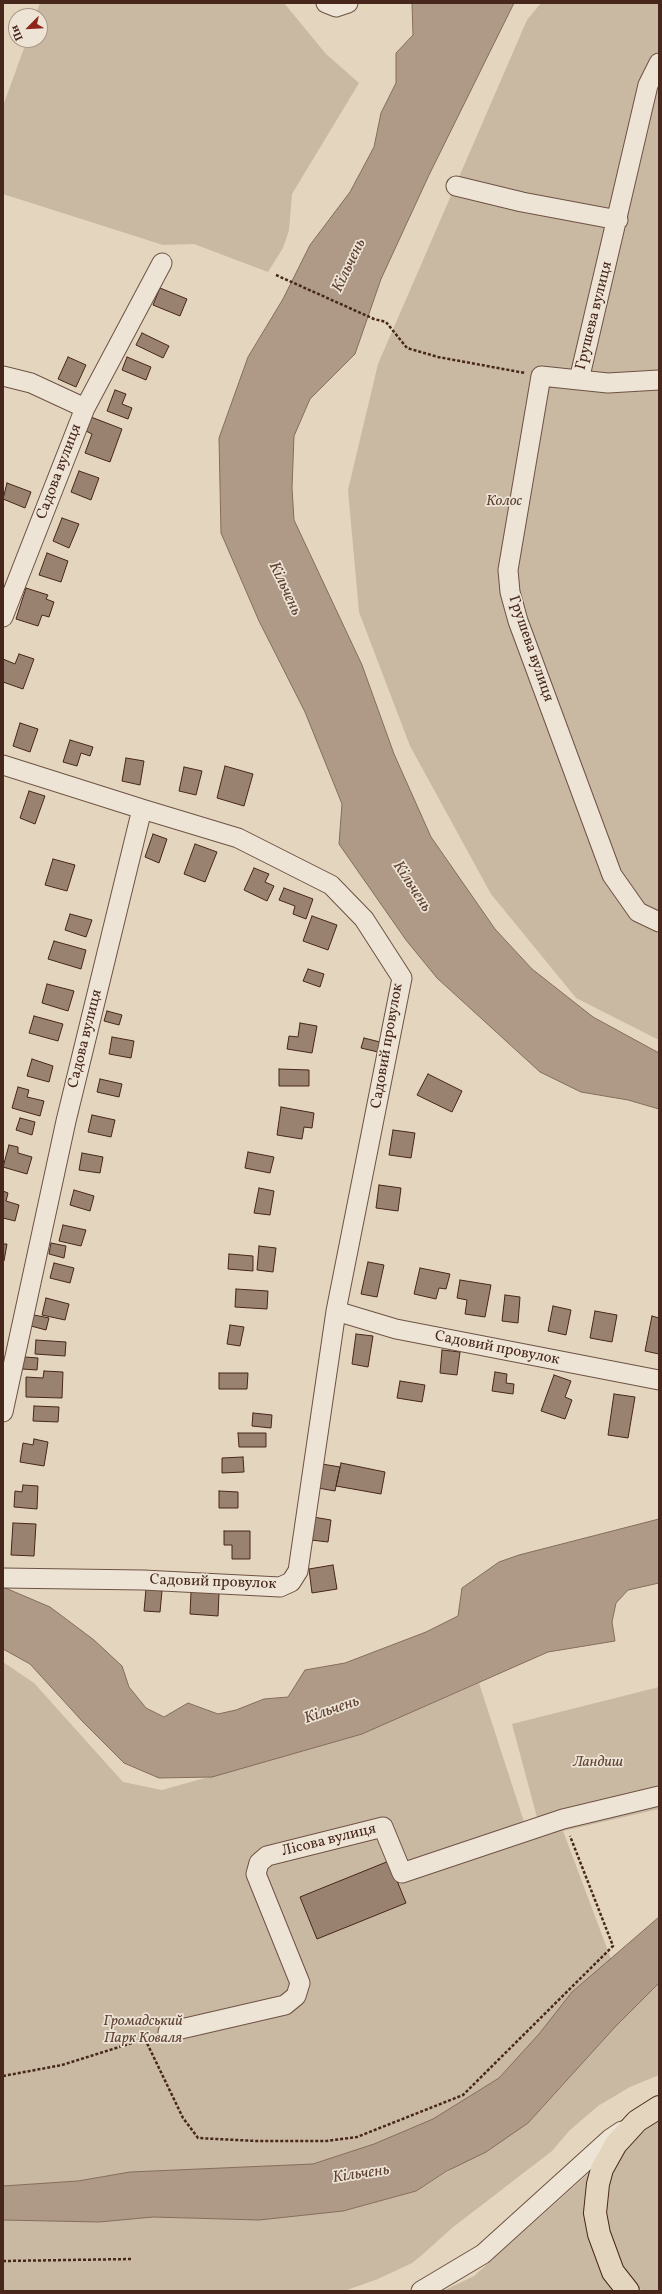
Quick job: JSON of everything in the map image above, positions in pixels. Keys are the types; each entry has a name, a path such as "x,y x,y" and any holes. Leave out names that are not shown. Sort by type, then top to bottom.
{"highway":[{"path":"628,2291 614,2272 598,2234 595,2213 598,2184 602,2169 616,2144 637,2121 659,2107"}],"street":[{"path":"326,3 336,7 348,3"},
{"name":"Грушева вулиця","path":"659,63 648,85 618,220 579,380 541,376 508,570 510,592 518,621 612,875 638,912 659,922"},
{"path":"456,186 522,202 618,220"},
{"path":"85,408 162,263"},
{"name":"Садова вулиця","path":"3,376 31,383 85,408 3,617"},
{"path":"579,380 608,383 659,380"},
{"path":"3,765 142,809"},
{"name":"Садова вулиця","path":"3,1412 66,1121 142,809"},
{"name":"Садовий провулок","path":"3,1578 143,1580 280,1587 291,1582 298,1571 336,1311 402,978 364,919 331,885 238,838 142,809"},
{"name":"Садовий провулок","path":"336,1311 396,1329 659,1380"},
{"name":"Лісова вулиця","path":"168,2032 285,2005 296,1996 300,1984 256,1874 259,1863 266,1856 383,1827 402,1874 564,1819 659,1796"},
{"path":"421,2291 483,2254 610,2139 637,2121"}],"path":[{"path":"276,275 374,319 386,322 407,348 438,358 541,376"},
{"path":"145,2039 183,2118 198,2138 256,2141 326,2140 357,2137 463,2095 613,1946 564,1819"},
{"path":"3,2076 62,2064 168,2032"},
{"path":"3,2261 132,2259"}],"green space":[{"path":"40,3 284,3 326,54 359,83 292,194 289,230 283,248 268,272 194,244 163,245 3,194 3,106 24,48 48,48 48,8 38,8"},
{"name":"Колос","path":"541,3 659,3 659,1040 576,998 491,894 410,746 359,612 348,490 378,364 527,20"},
{"path":"3,1662 34,1683 123,1782 162,1790 362,1734 479,1683 526,1828 539,1825 512,1724 659,1687 659,1809 563,1831 611,1959 572,1992 539,2034 499,2078 433,2119 374,2144 313,2164 130,2172 78,2181 3,2186"},
{"path":"659,1983 659,2075 630,2087 598,2106 569,2131 552,2151 452,2228 412,2263 378,2279 344,2291 3,2291 3,2220 99,2222 152,2217 259,2220 343,2211 416,2191 528,2123 615,2027"},
{"path":"659,2121 659,2291 642,2291 625,2272 607,2226 606,2210 609,2181 619,2157 634,2138"},
{"path":"596,2167 586,2221 587,2234 596,2260 615,2291 443,2291 474,2276"}],"water":[{"name":"Кільчень","path":"412,3 514,3 429,175 381,279 355,354 310,399 294,436 292,488 294,520 362,665 394,754 431,837 495,929 532,969 593,1017 659,1053 659,1109 628,1100 581,1092 540,1072 437,978 406,940 339,844 342,804 305,712 259,621 221,533 219,438 248,357 283,299 310,245 350,192 374,147 381,113 396,83 396,53 413,35"},
{"name":"Кільчень","path":"659,1519 659,1583 628,1590 616,1603 612,1622 615,1641 548,1652 362,1734 212,1777 159,1778 124,1763 82,1721 30,1664 3,1649 3,1587 50,1607 94,1640 122,1666 129,1687 146,1708 164,1717 188,1703 218,1714 236,1710 264,1699 288,1697 305,1670 345,1663 426,1632 458,1616 462,1588 499,1562 519,1555"},
{"name":"Кільчень","path":"659,1917 659,1983 615,2027 528,2123 486,2152 447,2171 416,2191 343,2211 259,2220 153,2217 99,2222 3,2220 3,2186 78,2181 130,2172 313,2164 374,2144 433,2119 499,2078 539,2034 572,1992"}],"building":[{"path":"160,288 187,299 180,316 153,305"},
{"path":"142,333 169,346 163,358 136,345"},
{"path":"68,357 86,365 76,387 58,379"},
{"path":"127,357 151,367 146,380 122,370"},
{"path":"115,390 126,394 122,404 132,408 128,419 107,411"},
{"path":"91,417 122,429 110,462 85,453 92,434 86,431"},
{"path":"79,471 99,478 91,500 71,492"},
{"path":"7,483 31,492 25,508 3,499"},
{"path":"62,518 79,524 69,548 53,541"},
{"path":"47,553 68,561 61,582 39,575"},
{"path":"26,588 48,595 46,599 54,602 49,617 42,615 38,626 16,619"},
{"path":"19,654 34,659 23,689 3,682 3,659 15,664"},
{"path":"20,723 38,729 30,752 13,746"},
{"path":"70,740 93,747 90,756 81,753 77,766 63,762"},
{"path":"126,758 144,761 140,785 122,781"},
{"path":"225,766 253,774 244,806 217,798"},
{"path":"184,767 202,771 196,795 179,791"},
{"path":"29,791 45,796 35,824 20,818"},
{"path":"153,834 167,839 159,863 145,857"},
{"path":"195,844 217,852 205,882 184,874"},
{"path":"53,859 75,865 67,891 45,885"},
{"path":"254,868 269,874 265,882 274,886 267,901 244,890"},
{"path":"284,888 313,899 306,919 293,914 295,906 279,900"},
{"path":"70,914 92,920 86,937 65,930"},
{"path":"312,916 337,925 328,950 303,941"},
{"path":"54,941 86,950 81,969 48,959"},
{"path":"308,969 324,974 320,987 303,981"},
{"path":"47,984 74,991 68,1011 42,1003"},
{"path":"107,1011 122,1015 119,1025 104,1021"},
{"path":"34,1016 63,1024 58,1041 29,1033"},
{"path":"300,1023 317,1026 312,1053 287,1049 289,1036 298,1037"},
{"path":"112,1037 134,1041 131,1058 109,1054"},
{"path":"364,1038 380,1042 378,1052 361,1048"},
{"path":"32,1059 53,1066 49,1082 27,1076"},
{"path":"279,1069 309,1070 309,1086 279,1086"},
{"path":"428,1074 462,1091 452,1112 417,1095"},
{"path":"100,1079 122,1084 119,1097 97,1092"},
{"path":"18,1087 29,1090 27,1097 44,1101 40,1116 12,1108"},
{"path":"281,1107 314,1113 312,1128 304,1127 302,1139 277,1135"},
{"path":"92,1115 115,1120 111,1137 88,1132"},
{"path":"20,1118 35,1122 32,1135 16,1130"},
{"path":"393,1130 415,1133 411,1158 389,1155"},
{"path":"9,1145 18,1147 18,1153 32,1157 27,1174 3,1167"},
{"path":"248,1152 274,1157 270,1173 245,1168"},
{"path":"82,1153 103,1157 100,1173 79,1170"},
{"path":"379,1185 401,1188 398,1211 376,1208"},
{"path":"259,1188 274,1191 270,1215 254,1213"},
{"path":"74,1190 94,1196 90,1211 70,1205"},
{"path":"3,1191 8,1193 6,1201 19,1205 15,1221 3,1218"},
{"path":"63,1225 86,1230 81,1246 59,1241"},
{"path":"51,1243 66,1246 64,1258 49,1254"},
{"path":"3,1244 7,1244 4,1261 3,1261"},
{"path":"259,1246 276,1248 273,1272 257,1270"},
{"path":"229,1254 253,1256 253,1271 228,1269"},
{"path":"368,1262 384,1265 377,1297 361,1294"},
{"path":"54,1263 74,1268 70,1283 50,1278"},
{"path":"420,1268 450,1274 446,1289 439,1288 436,1299 414,1294"},
{"path":"460,1280 491,1285 485,1317 465,1314 467,1300 457,1298"},
{"path":"236,1289 268,1291 267,1309 235,1307"},
{"path":"505,1295 520,1297 518,1323 502,1321"},
{"path":"46,1298 69,1304 65,1320 42,1315"},
{"path":"553,1306 571,1310 566,1335 548,1331"},
{"path":"595,1311 617,1315 612,1342 590,1338"},
{"path":"34,1315 49,1318 46,1330 31,1326"},
{"path":"652,1316 659,1318 659,1354 645,1351"},
{"path":"230,1325 244,1327 240,1346 227,1344"},
{"path":"356,1334 373,1336 368,1367 352,1364"},
{"path":"36,1340 66,1342 65,1356 35,1354"},
{"path":"442,1350 460,1352 457,1375 440,1373"},
{"path":"25,1357 38,1358 37,1370 22,1369"},
{"path":"44,1371 63,1372 62,1398 26,1397 26,1377 43,1378"},
{"path":"495,1372 507,1374 506,1383 514,1384 513,1394 492,1391"},
{"path":"219,1373 248,1373 247,1389 219,1389"},
{"path":"554,1375 571,1381 565,1397 572,1400 565,1419 541,1411"},
{"path":"400,1381 425,1385 422,1402 397,1398"},
{"path":"614,1394 635,1397 628,1438 608,1435"},
{"path":"34,1406 59,1407 58,1422 33,1421"},
{"path":"253,1413 272,1415 271,1428 252,1426"},
{"path":"238,1433 266,1433 266,1447 239,1447"},
{"path":"34,1439 48,1442 44,1466 20,1462 23,1443 33,1445"},
{"path":"243,1457 244,1472 222,1473 222,1458"},
{"path":"341,1463 385,1472 381,1494 336,1486"},
{"path":"322,1464 340,1467 335,1491 318,1488"},
{"path":"23,1485 38,1486 37,1509 14,1507 15,1491 22,1492"},
{"path":"219,1491 238,1492 238,1508 219,1508"},
{"path":"313,1517 331,1520 328,1542 311,1540"},
{"path":"13,1523 36,1524 34,1556 11,1555"},
{"path":"224,1531 250,1531 250,1559 232,1559 232,1545 224,1545"},
{"path":"333,1565 337,1589 312,1593 309,1569"},
{"path":"146,1589 162,1591 160,1612 144,1611"},
{"path":"191,1592 219,1593 218,1616 190,1614"},
{"path":"389,1861 406,1903 317,1939 300,1897"}],"park label":[{"name":"Ландиш","path":"598,1763"},
{"name":"Громадський Парк Коваля","path":"143,2030"}]}
